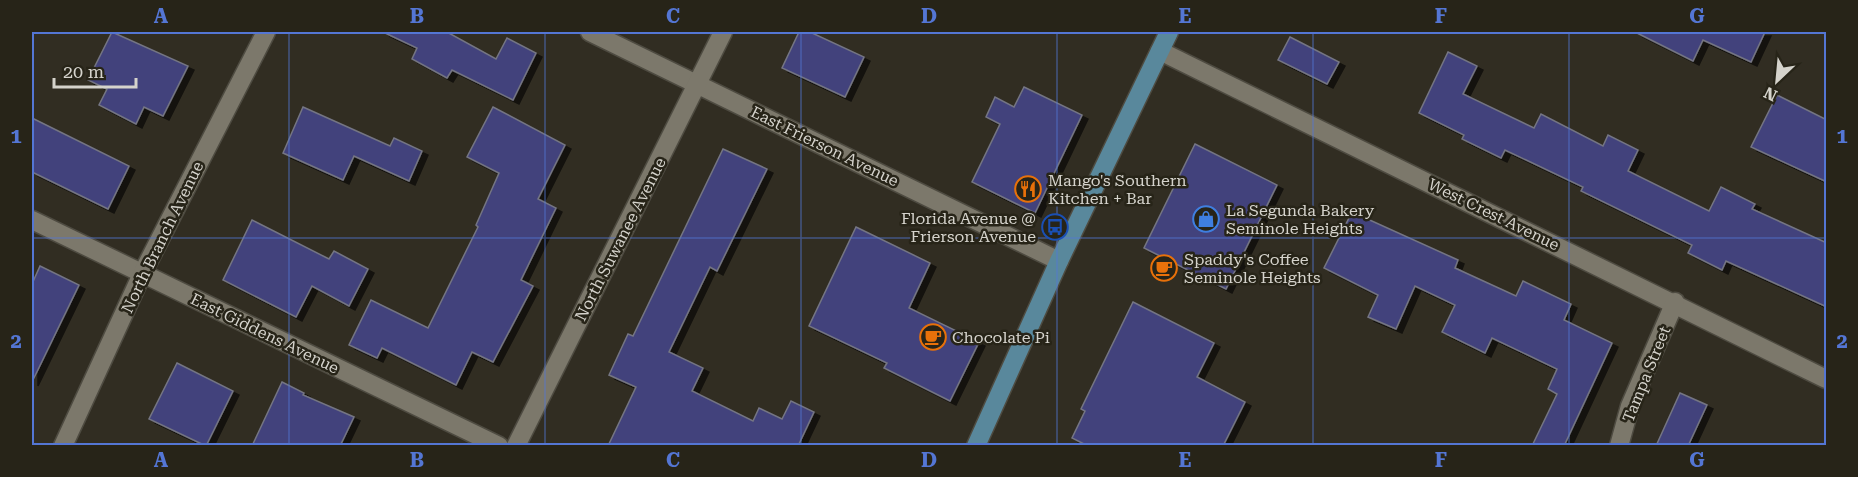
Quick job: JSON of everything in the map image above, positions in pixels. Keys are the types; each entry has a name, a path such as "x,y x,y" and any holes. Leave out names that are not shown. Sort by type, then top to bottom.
{"main road":[{"path":"976,446 1059,261 1169,32"}],"street":[{"name":"North Branch Avenue","path":"63,446 142,274 266,32"},
{"name":"East Frierson Avenue","path":"590,32 1059,261"},
{"name":"North Suwanee Avenue","path":"516,446 723,32"},
{"name":"West Crest Avenue","path":"1160,51 1827,379"},
{"name":"East Giddens Avenue","path":"32,220 499,446"},
{"name":"Tampa Street","path":"1619,446 1630,406 1675,303"}],"building":[{"path":"112,32 188,66 163,116 144,107 136,124 99,105 107,89 88,80"},
{"path":"383,32 447,32 496,59 507,38 536,53 513,100 452,70 447,78 412,59 417,48"},
{"path":"799,32 810,32 864,57 845,97 782,68"},
{"path":"1635,32 1765,32 1751,62 1703,40 1693,61"},
{"path":"1290,37 1339,62 1327,84 1278,60"},
{"path":"1448,52 1477,66 1463,94 1534,128 1541,114 1603,146 1608,135 1638,150 1628,171 1709,211 1721,187 1755,204 1752,209 1827,243 1827,307 1726,261 1722,270 1688,253 1692,245 1581,191 1583,187 1505,150 1501,158 1462,139 1464,135 1419,113"},
{"path":"1024,87 1082,115 1035,213 972,182 1000,124 986,117 995,97 1014,107"},
{"path":"1777,95 1827,120 1827,182 1751,147"},
{"path":"303,107 390,146 394,138 422,151 409,181 354,156 343,180 283,153"},
{"path":"493,107 565,145 538,199 556,208 521,280 533,286 493,362 472,352 456,385 382,348 377,358 349,345 371,300 428,328 478,227 476,225 499,173 467,157"},
{"path":"32,118 129,166 108,209 32,172"},
{"path":"1195,144 1277,185 1226,289 1144,248"},
{"path":"723,149 767,169 717,271 710,267 669,352 703,368 692,391 753,421 759,408 782,419 791,401 814,412 798,446 608,446 636,387 609,375 628,334 633,336"},
{"path":"1352,212 1458,260 1455,268 1516,296 1523,281 1571,304 1564,320 1612,343 1564,446 1532,446 1557,394 1548,389 1557,369 1492,338 1485,353 1442,332 1455,305 1415,286 1396,329 1368,317 1378,295 1324,268"},
{"path":"252,220 329,259 334,251 368,269 349,306 312,286 296,317 223,280"},
{"path":"856,227 930,263 909,308 979,342 950,401 884,368 887,363 809,326"},
{"path":"40,266 79,285 32,382 32,284"},
{"path":"1133,302 1214,343 1197,377 1245,402 1223,446 1088,446 1072,438 1085,411 1081,409"},
{"path":"177,363 233,391 206,446 149,419"},
{"path":"282,382 304,393 303,395 354,417 340,446 252,446"},
{"path":"1680,393 1707,405 1688,446 1656,446"}],"place":[{"name":"Mango's Southern Kitchen + Bar","path":"1028,189"},
{"name":"La Segunda Bakery Seminole Heights","path":"1206,219"},
{"name":"Florida Avenue @ Frierson Avenue","path":"1055,227"},
{"name":"Spaddy's Coffee Seminole Heights","path":"1164,268"},
{"name":"Chocolate Pi","path":"933,337"}]}
